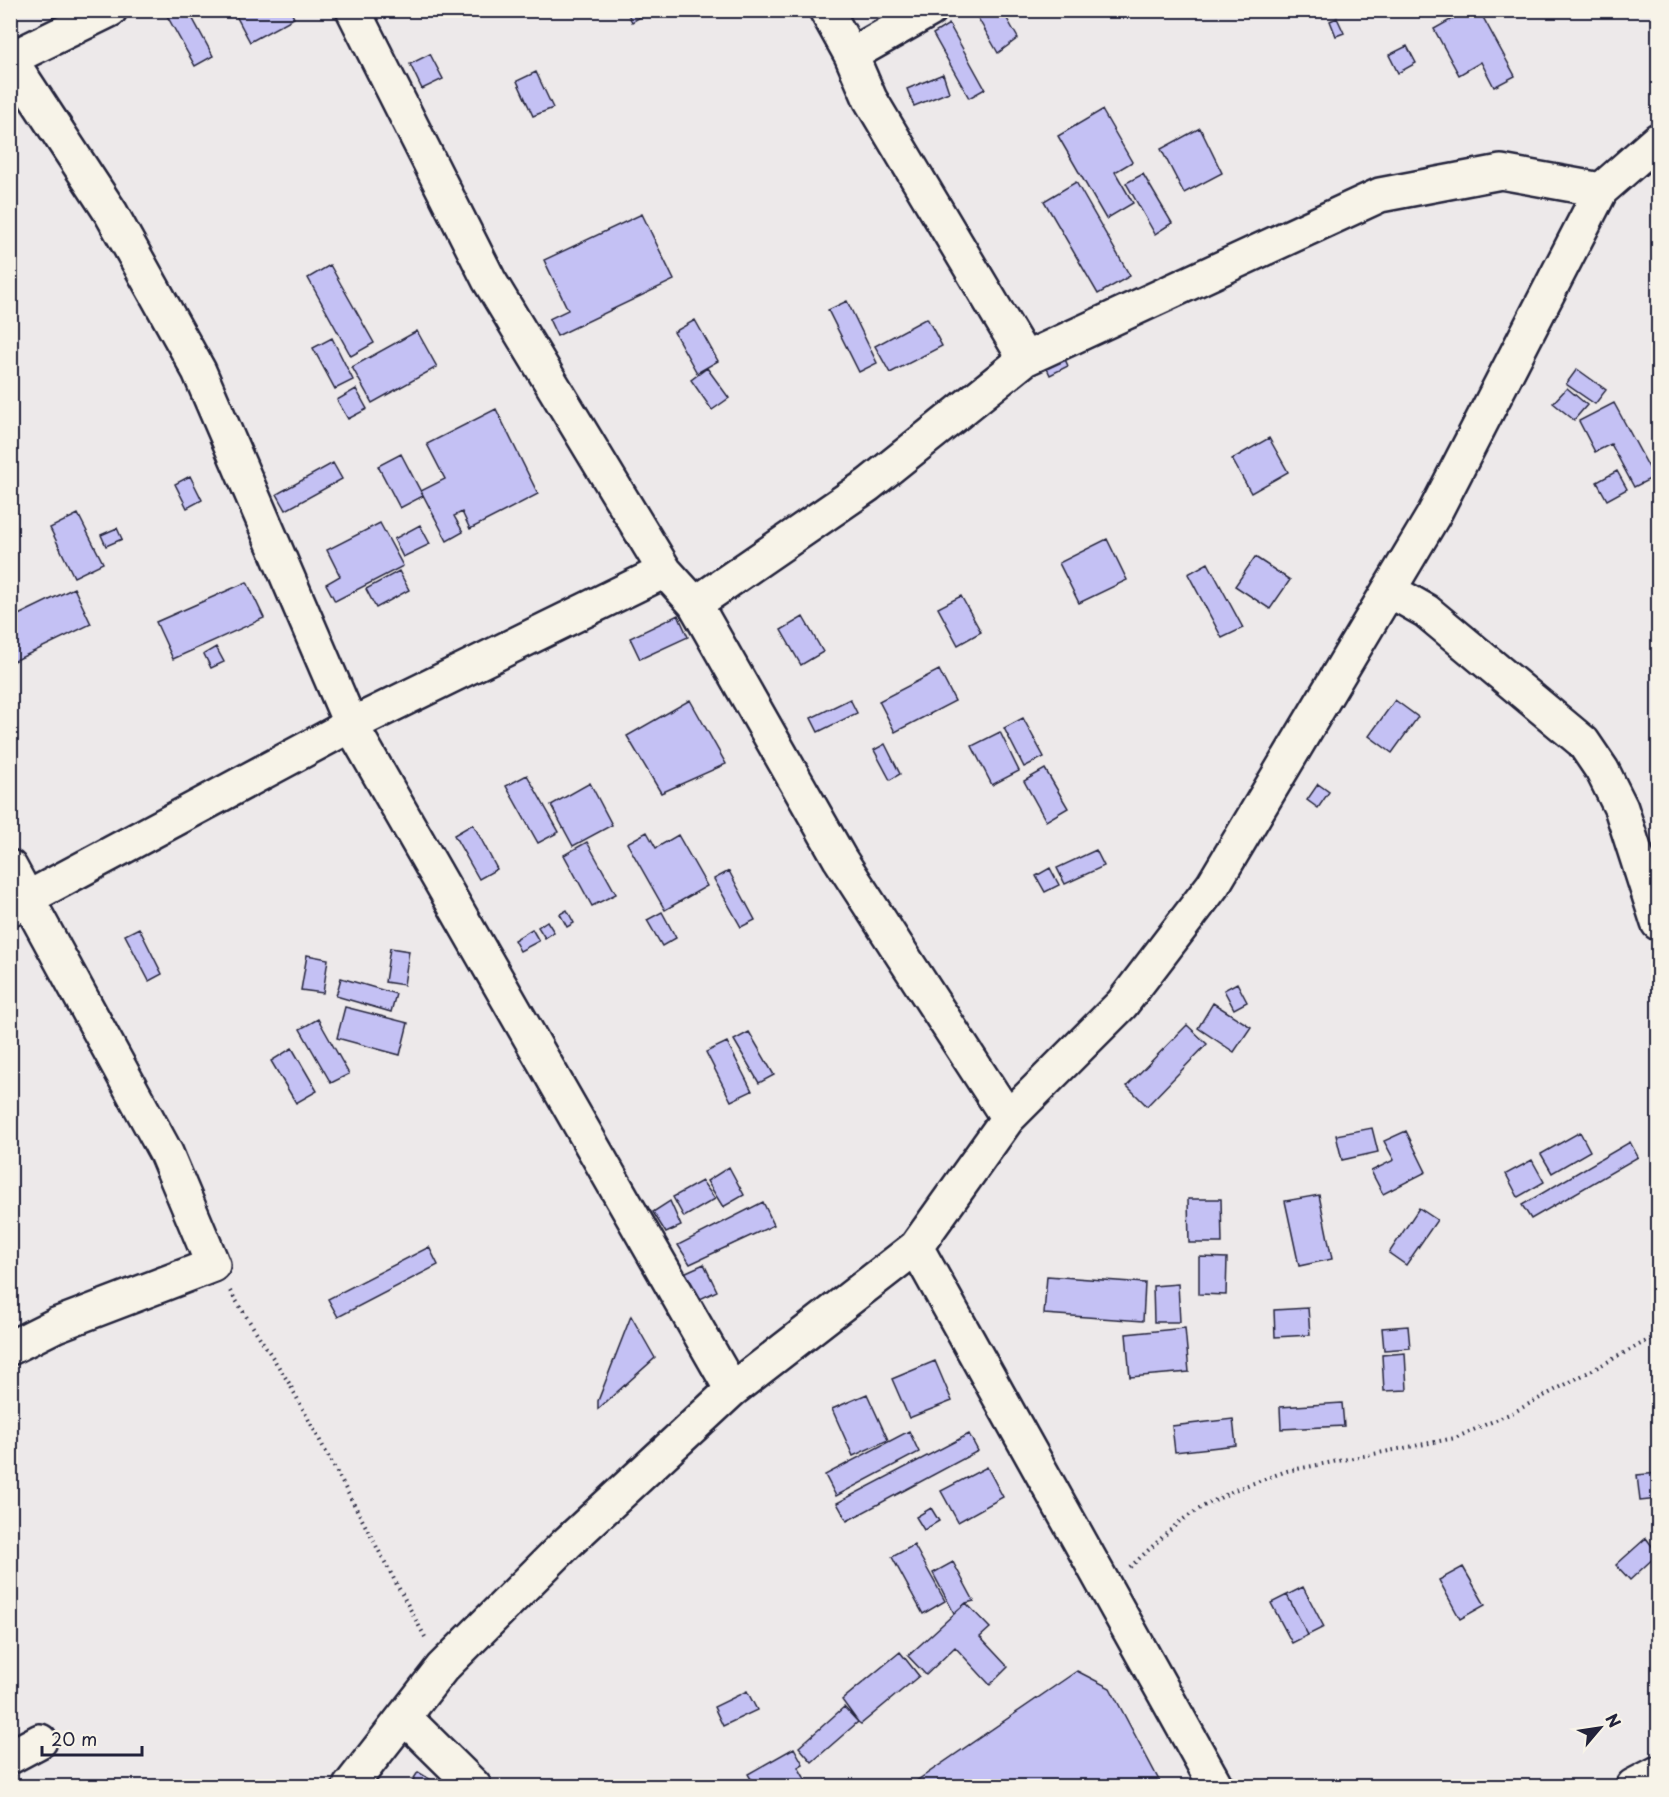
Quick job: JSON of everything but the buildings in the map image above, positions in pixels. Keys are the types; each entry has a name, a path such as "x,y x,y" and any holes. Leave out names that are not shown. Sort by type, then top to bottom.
{"street":[{"path":"110,10 11,59 111,213 199,371 351,725 732,1390"},
{"path":"352,10 489,280 665,571 695,604 840,859 1008,1118"},
{"path":"826,10 851,55 870,99 1025,359"},
{"path":"851,55 930,10"},
{"path":"350,1786 442,1668 566,1544 732,1390 916,1247 1008,1118 1122,1004 1213,885 1433,516 1601,190 1659,140"},
{"path":"695,604 868,485 1025,359 1380,195 1502,172 1601,190"},
{"path":"18,904 351,725 665,571"},
{"path":"1389,590 1434,618 1583,742 1602,770 1621,808 1659,923"},
{"path":"10,867 18,904 166,1153 213,1265 56,1325 10,1348"},
{"path":"916,1247 1216,1786"},
{"path":"404,1717 474,1786"},
{"path":"10,1757 40,1741"},
{"path":"1633,1786 1659,1773"}],"path":[{"path":"213,1265 289,1383 442,1668"},
{"path":"1107,1589 1179,1522 1202,1507 1237,1490 1287,1471 1455,1438 1514,1412 1659,1333"}]}
